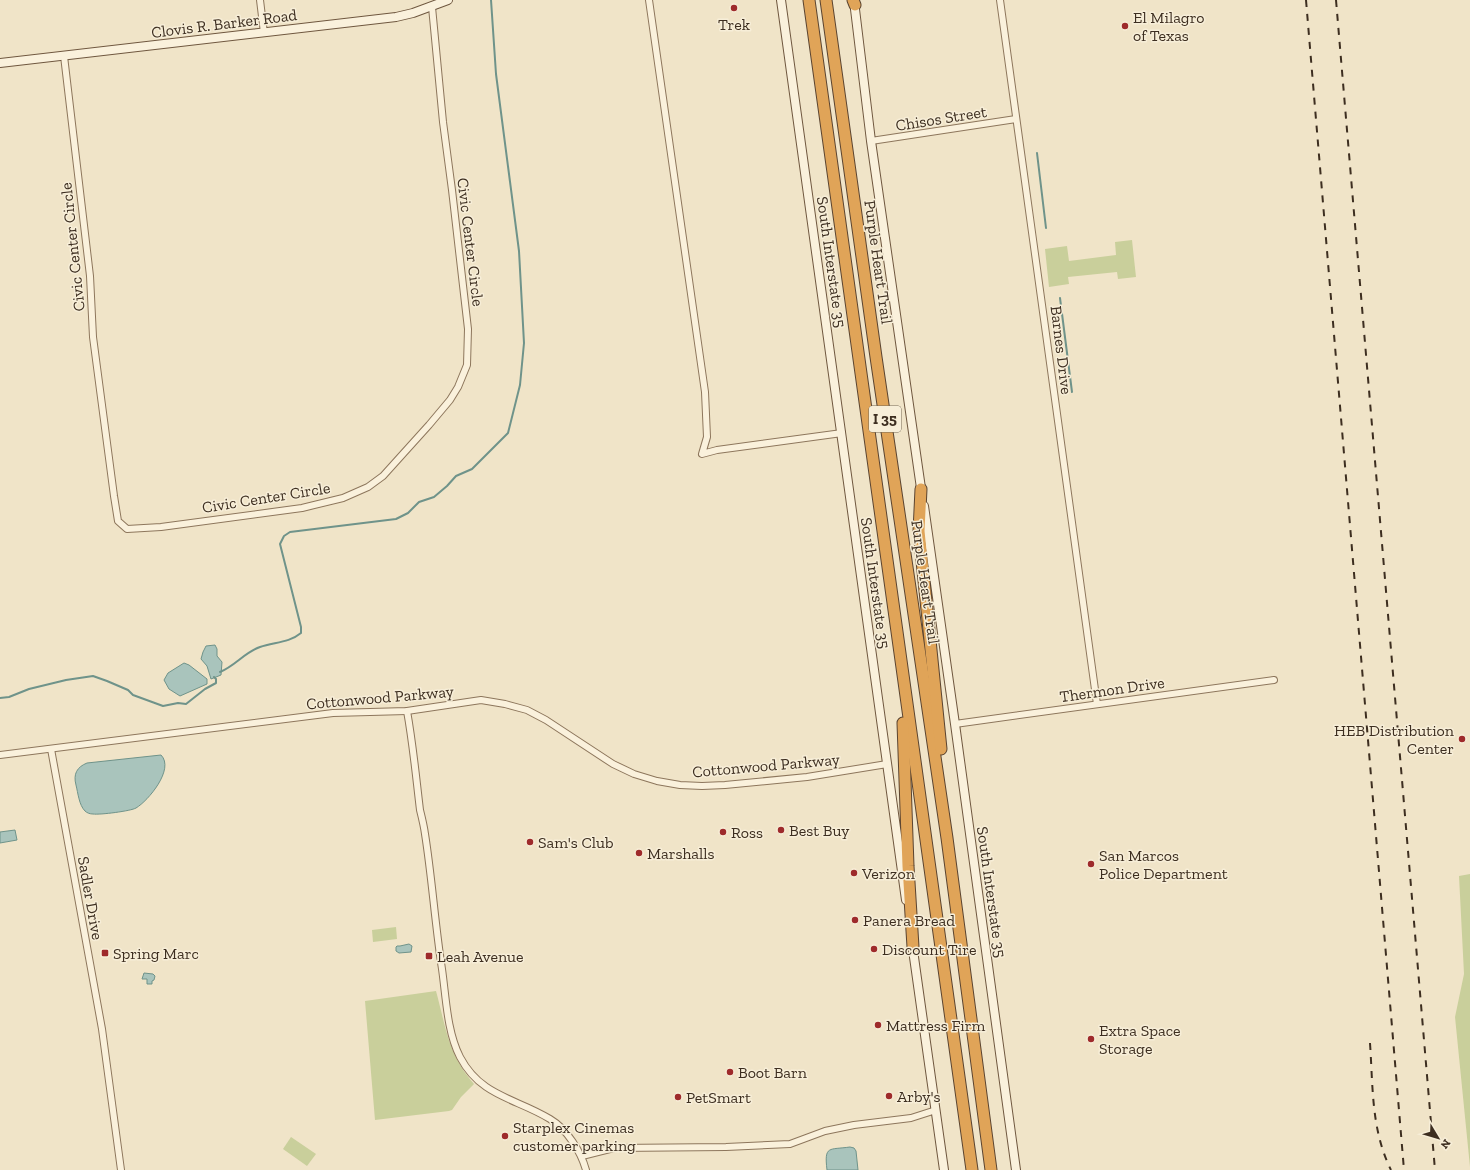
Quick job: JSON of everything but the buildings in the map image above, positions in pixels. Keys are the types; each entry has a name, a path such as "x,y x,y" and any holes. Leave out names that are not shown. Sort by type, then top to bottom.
{"highway":[{"name":"Purple Heart Trail","path":"809,0 972,1170"},
{"name":"Purple Heart Trail","path":"826,0 877,365 947,838 990,1170"},
{"path":"921,489 919,531 946,799 947,838"},
{"path":"899,652 913,948"}],"main road":[{"name":"Clovis R. Barker Road","path":"0,63 396,17 432,7 448,0"},
{"name":"South Interstate 35","path":"781,0 842,433 900,866 944,1170"},
{"name":"South Interstate 35","path":"854,2 871,141 955,724 1016,1170"}],"street":[{"path":"260,0 264,32"},
{"path":"649,0 705,392 707,437 702,454 717,450 842,433"},
{"name":"Barnes Drive","path":"1000,0 1097,704"},
{"name":"Civic Center Circle","path":"64,56 90,276 93,337 118,521 127,529 161,527 224,519 302,508 344,498 368,487 383,476 401,457 450,400 458,387 467,365 468,329 443,122 432,7"},
{"name":"Chisos Street","path":"871,141 1016,119"},
{"name":"Thermon Drive","path":"955,724 1274,680"},
{"name":"Cottonwood Parkway","path":"0,755 333,713 407,711 481,700 527,710 546,720 613,764 634,774 658,781 680,785 725,785 807,777 887,764"},
{"path":"407,711 425,834 439,951 454,1043 466,1067 485,1087 498,1095 527,1107 552,1120 573,1143 582,1156 586,1170"},
{"name":"Sadler Drive","path":"51,749 102,1029 121,1170"},
{"path":"582,1156 614,1148 726,1147 790,1144 825,1131 854,1125 911,1118 936,1110"}],"green space":[{"path":"1132,240 1136,277 1118,279 1117,272 1068,277 1069,284 1049,287 1045,249 1067,246 1069,261 1116,255 1115,242"},
{"path":"1470,874 1470,1167 1455,1017 1464,974 1459,876"},
{"path":"396,927 397,939 373,942 372,930"},
{"path":"436,991 453,1051 465,1073 474,1084 461,1097 452,1110 375,1120 365,1001"},
{"path":"291,1137 316,1154 307,1166 283,1149"}],"water":[{"path":"215,645 217,649 217,656 222,662 221,675 211,679 207,666 201,659 206,646"},
{"path":"184,663 189,665 207,679 207,684 180,696 169,689 164,680 168,673"},
{"path":"161,755 165,768 162,776 153,792 136,808 92,814 86,812 81,806 75,777 78,769 87,763"},
{"path":"15,830 17,840 0,843 0,832"},
{"path":"409,944 412,946 411,952 399,953 396,951 397,946"},
{"path":"144,973 153,974 155,976 152,984 147,984 147,979 142,979"},
{"path":"850,1147 854,1148 856,1151 858,1170 827,1170 826,1156 830,1150"}],"waterway":[{"path":"220,672 255,649 265,645 292,639 301,633 301,627 280,544 284,536 290,532 396,519 408,513 419,502 434,497 456,476 472,469 508,433 520,385 524,343 519,251 496,74 491,0"},
{"path":"1037,153 1046,228"},
{"path":"1060,298 1072,392"},
{"path":"0,698 9,697 29,689 66,680 93,676 128,690 133,695 163,706 178,703 186,704 205,689 216,683 216,679 214,677"}],"railway":[{"path":"1306,0 1404,1170"},
{"path":"1336,0 1435,1170"},
{"path":"1370,1043 1376,1124 1384,1155 1391,1170"}],"place":[{"name":"Trek","path":"734,8"},
{"name":"El Milagro of Texas","path":"1125,26"},
{"name":"HEB Distribution Center","path":"1462,739"},
{"name":"Best Buy","path":"781,830"},
{"name":"Ross","path":"723,832"},
{"name":"Sam's Club","path":"530,842"},
{"name":"Marshalls","path":"639,853"},
{"name":"San Marcos Police Department","path":"1091,864"},
{"name":"Verizon","path":"854,873"},
{"name":"Panera Bread","path":"855,920"},
{"name":"Discount Tire","path":"874,949"},
{"name":"Spring Marc","path":"105,953"},
{"name":"Leah Avenue","path":"429,956"},
{"name":"Mattress Firm","path":"878,1025"},
{"name":"Extra Space Storage","path":"1091,1039"},
{"name":"Boot Barn","path":"730,1072"},
{"name":"Arby's","path":"889,1096"},
{"name":"PetSmart","path":"678,1097"},
{"name":"Starplex Cinemas customer parking","path":"505,1136"}]}
